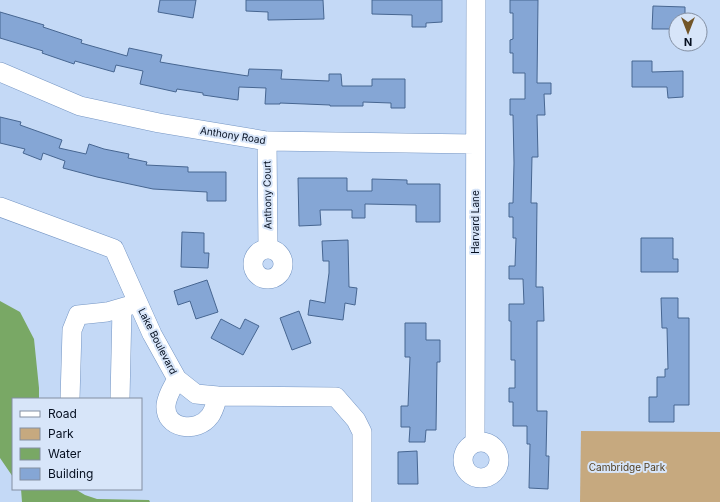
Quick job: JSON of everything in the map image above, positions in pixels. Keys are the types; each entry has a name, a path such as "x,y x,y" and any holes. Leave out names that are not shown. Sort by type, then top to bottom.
{"street":[{"name":"Harvard Lane","path":"475,443 476,0"},
{"name":"Anthony Road","path":"0,72 80,106 159,123 267,141 475,144"},
{"name":"Anthony Court","path":"267,141 268,249"},
{"name":"Lake Boulevard","path":"0,206 114,249 130,306 152,334 177,379 196,394 218,396 336,397 356,420 362,432 362,502"},
{"path":"70,398 72,330 78,315 107,312 130,306 120,398"},
{"path":"177,379 169,393 166,405 169,417 179,426 190,428 200,426 211,416 218,396"}],"green space":[{"name":"Cambridge Park","path":"581,431 720,432 720,502 580,502"}],"water":[{"path":"0,301 20,312 34,339 39,398 12,398 12,476 0,458"},
{"path":"21,490 77,490 97,499 149,500 150,502 22,502"}],"building":[{"path":"160,0 196,0 193,18 158,12"},
{"path":"246,0 323,0 324,19 268,20 268,12 246,11"},
{"path":"372,0 442,0 442,22 426,23 426,27 412,27 412,15 372,14"},
{"path":"510,0 538,0 537,83 551,83 551,94 544,94 545,115 537,115 538,157 532,157 531,203 537,203 536,287 543,287 544,321 537,321 537,411 547,411 546,456 549,456 548,489 529,488 530,444 527,444 527,426 513,426 513,402 509,402 509,388 515,388 515,360 511,360 511,321 509,321 509,304 524,304 523,279 509,279 509,266 515,266 516,238 513,238 513,217 509,217 509,203 513,203 514,163 513,115 510,115 510,99 525,99 525,73 513,73 513,53 510,53 510,40 513,39 513,13 510,13"},
{"path":"653,6 685,7 685,12 668,12 668,29 652,29"},
{"path":"0,12 44,25 43,27 82,40 81,43 127,56 129,48 162,55 160,62 201,69 248,76 249,69 282,70 281,79 329,81 329,74 341,74 342,86 372,86 372,79 405,79 405,108 391,108 391,103 363,102 363,106 280,103 265,104 266,88 239,87 238,100 203,95 203,93 177,89 176,92 140,84 143,71 116,65 114,72 75,61 74,64 42,53 43,51 0,38"},
{"path":"632,61 652,61 652,72 683,71 683,97 668,98 667,87 632,87"},
{"path":"0,117 21,122 20,125 62,140 59,148 86,154 89,144 104,149 129,154 128,158 147,162 146,165 188,167 188,172 226,172 226,201 207,201 207,192 153,189 97,177 63,168 65,161 43,153 41,160 23,153 25,149 0,143"},
{"path":"298,178 347,178 347,191 372,191 372,179 407,180 407,184 440,184 440,222 416,222 416,205 365,204 365,218 352,218 352,210 320,210 321,225 299,226"},
{"path":"182,232 204,233 204,253 209,253 208,268 181,267"},
{"path":"641,238 673,238 673,259 678,259 678,272 641,272"},
{"path":"348,240 349,287 357,288 355,305 345,303 343,320 308,315 310,300 325,303 329,261 323,261 322,241"},
{"path":"207,280 218,312 196,319 190,301 178,305 174,291"},
{"path":"661,298 678,298 678,318 689,318 689,405 674,405 674,422 649,422 649,397 657,397 657,377 665,377 665,369 668,369 667,328 662,328"},
{"path":"299,311 311,343 292,350 280,318"},
{"path":"221,319 240,329 245,319 259,326 243,355 211,338"},
{"path":"405,323 426,323 426,340 440,340 440,362 437,362 436,430 426,430 425,442 409,442 410,427 401,427 401,406 408,406 410,357 405,357"},
{"path":"417,451 418,484 398,484 398,452"}]}
